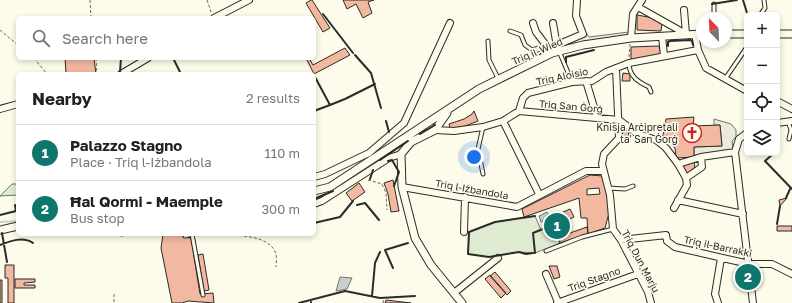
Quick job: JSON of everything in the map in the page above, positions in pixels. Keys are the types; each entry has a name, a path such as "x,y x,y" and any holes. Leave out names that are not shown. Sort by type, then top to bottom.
{"street":[{"path":"213,15 249,0"},
{"path":"553,23 558,48 582,34 576,16 577,0"},
{"path":"631,38 633,14 642,0"},
{"path":"638,7 686,34"},
{"path":"684,10 686,34"},
{"path":"316,177 369,153 404,123 450,23"},
{"path":"533,23 548,55"},
{"name":"Triq il-Wied","path":"316,189 330,187 498,78 548,55 558,48 631,38 696,34"},
{"path":"732,34 744,34"},
{"path":"780,34 792,34"},
{"path":"662,36 664,56"},
{"path":"698,50 706,68 744,89"},
{"name":"Triq Aloisio","path":"518,111 523,98 528,93 572,82 592,81 606,72 629,63 698,50"},
{"path":"124,72 145,60"},
{"name":"Triq Dun Marju","path":"616,68 619,138 604,154 602,164 608,188 613,229 621,240 648,292 651,303"},
{"path":"586,81 597,117"},
{"path":"780,103 792,109"},
{"path":"0,109 16,105"},
{"path":"316,203 322,201 389,158 401,154 411,142 435,130 449,110"},
{"path":"435,130 454,131 483,127 503,121 518,111"},
{"name":"Triq San Ġorġ","path":"518,111 619,120 636,133 656,140 666,148 686,178"},
{"path":"503,121 539,194"},
{"path":"780,123 790,121"},
{"path":"392,133 399,142"},
{"path":"744,135 739,139 735,152 753,303"},
{"path":"678,164 701,157 735,152"},
{"path":"401,154 402,187 415,238 431,265 462,303"},
{"path":"674,208 687,185 686,178 702,167 701,157"},
{"name":"Triq l-Iżbandola","path":"402,187 517,206 586,171 603,170"},
{"path":"464,232 465,197"},
{"path":"678,200 743,214"},
{"path":"0,230 16,226"},
{"name":"Triq il-Barrakki","path":"621,240 666,235 667,241 675,247 749,264 772,264 792,274"},
{"path":"454,293 498,258"},
{"path":"718,303 715,294 721,258"},
{"path":"546,274 558,303"},
{"name":"Triq Stagno","path":"558,303 638,274"}],"lane":[{"path":"762,12 765,8 764,0"},
{"path":"714,4 714,12"},
{"path":"510,31 521,35 525,46 532,50 538,48 548,55"},
{"path":"488,42 489,60 498,78"},
{"path":"558,48 572,82"},
{"path":"725,79 746,48"},
{"path":"629,63 630,73 640,83 649,87 652,92"},
{"path":"789,139 791,130 790,121"},
{"path":"483,127 478,149 483,174"},
{"path":"608,188 625,189 633,186"},
{"path":"546,251 582,237 613,229"},
{"path":"192,236 203,295"},
{"path":"694,251 695,244"}],"path":[{"path":"90,0 92,16"},
{"path":"207,0 213,15"},
{"path":"0,30 16,43"},
{"path":"629,63 631,38"},
{"path":"36,60 45,72"},
{"path":"96,60 97,72"},
{"path":"359,177 382,184 386,192 387,210"},
{"path":"235,236 259,239 271,245 276,254 276,267"},
{"path":"114,294 114,303"},
{"path":"383,303 384,299"}],"green space":[{"path":"12,184 16,184 16,195 0,196"},
{"path":"535,216 541,230 553,225 560,243 535,253 519,252 489,257 468,254 469,232 495,222"}],"shaded area":[{"path":"629,32 629,35 561,44 587,34 589,37"},
{"path":"714,119 731,124 736,130 736,137 732,141 733,149 694,157 694,147 722,146 720,125 714,125"},
{"path":"547,212 550,218 541,222 539,216"},
{"path":"340,277 352,278 347,289 336,291"}],"building":[{"path":"312,0 330,28 323,32 316,20 316,16 314,16 306,3"},
{"path":"343,0 374,0 368,2 372,13 363,18 356,4 347,9"},
{"path":"637,15 654,18 662,23 661,31 637,30"},
{"path":"659,46 661,54 631,60 631,47"},
{"path":"345,48 350,55 316,73 313,72 307,60 310,60 313,65"},
{"path":"65,60 94,60 96,72 66,72"},
{"path":"623,73 630,74 630,81 622,81"},
{"path":"474,111 478,121 463,127 450,128 449,124 464,119"},
{"name":"Knisja Arċipretali ta' San Ġorġ","path":"694,117 693,126 720,125 722,146 694,147 694,157 676,158 675,148 669,142 662,140 666,119"},
{"path":"624,127 629,129 628,138 622,136"},
{"path":"694,162 695,167 686,175 682,166"},
{"path":"590,175 603,176 604,183 606,183 609,213 605,228 588,234 587,218 581,218 579,198 524,217 522,209","holes":["599,188 600,194 587,195 587,189"]},
{"path":"393,180 399,211 391,212 388,194 384,183"},
{"path":"359,183 365,192 352,201 346,193"},
{"path":"787,198 780,206 779,200"},
{"path":"570,209 574,217 560,224 563,233 565,232 567,234 587,227 588,234 560,243 551,221 560,217 559,214"},
{"path":"777,226 792,226 792,231 777,231"},
{"path":"163,236 183,236 191,238 200,294 213,293 214,303 188,301 182,303 172,303 161,248"},
{"path":"203,254 209,290 204,291 198,255"},
{"path":"5,265 14,265 14,303 8,303 8,278 5,278"},
{"path":"549,266 557,266 560,277 554,279"},
{"path":"495,272 511,291 507,295 490,276"},
{"path":"490,275 506,293 501,298 485,279"},
{"path":"15,279 35,279 35,282 24,283 24,285 35,285 35,288 15,288"},
{"path":"0,280 2,280 2,303 0,303"},
{"path":"386,300 411,303 385,303"}],"waterway":[{"path":"0,222 16,221"}],"wall":[{"path":"712,4 737,0"},
{"path":"743,0 747,12"},
{"path":"323,14 353,53"},
{"path":"668,46 668,42 670,41 690,40 692,41 693,45"},
{"path":"566,62 566,57 594,50"},
{"path":"355,55 371,73 381,108"},
{"path":"120,72 121,60"},
{"path":"174,60 180,72"},
{"path":"316,79 330,105 316,110"},
{"path":"330,105 375,84"},
{"path":"386,121 389,132"},
{"path":"420,134 435,125"},
{"path":"380,160 408,141"},
{"path":"771,156 765,161 792,189"},
{"path":"388,161 392,160 399,172 394,186"},
{"path":"370,179 373,170"},
{"path":"786,198 790,189"},
{"path":"316,198 333,191"},
{"path":"316,223 340,217 353,201"},
{"path":"357,205 365,203 379,220"},
{"path":"0,215 16,211 15,205"},
{"path":"777,224 780,206"},
{"path":"533,253 526,254 519,252 489,257 468,254 469,232 495,222 535,216"},
{"path":"535,253 533,233 553,225"},
{"path":"2,233 7,262"},
{"path":"0,245 21,240 33,243"},
{"path":"393,268 385,250 408,243"},
{"path":"372,296 375,263 380,252"},
{"path":"299,303 345,291 380,298 415,296"}],"place":[{"name":"Knisja Arċipretali ta' San Ġorġ","path":"692,133"},
{"name":"Palazzo Stagno","path":"557,226"},
{"name":"Ħal Qormi - Maemple","path":"748,277"}]}
